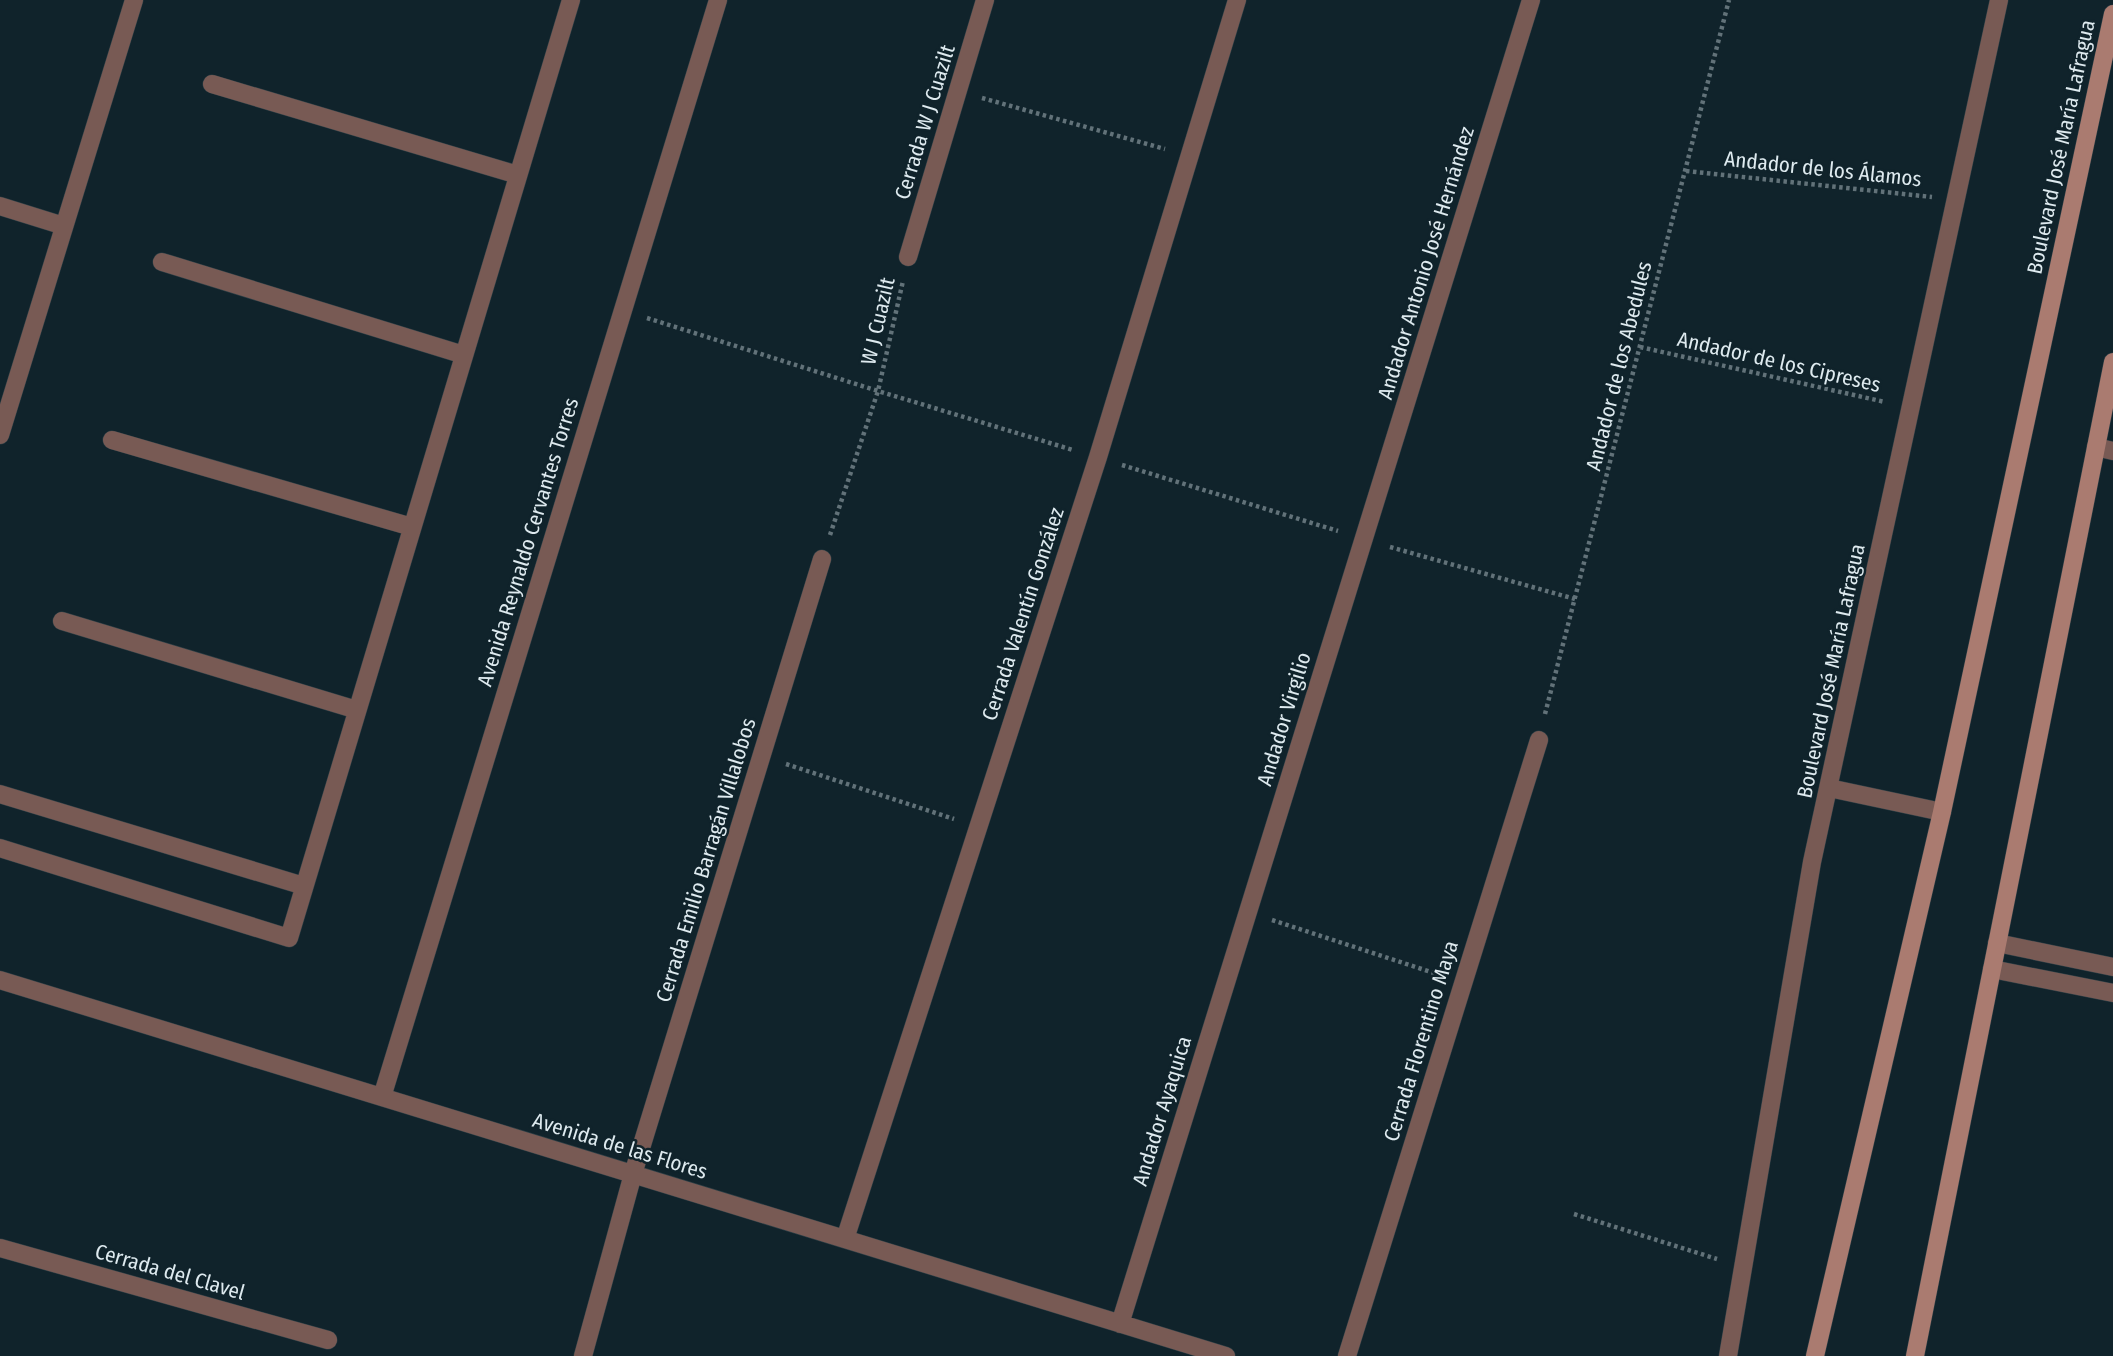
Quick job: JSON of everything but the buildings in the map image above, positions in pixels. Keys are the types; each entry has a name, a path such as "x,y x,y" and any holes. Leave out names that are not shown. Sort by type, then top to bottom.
{"main road":[{"name":"Boulevard José María Lafragua","path":"1815,1356 1942,812 2113,14"},
{"path":"1915,1356 1997,943 2105,449 2113,362"}],"street":[{"path":"0,435 4,407 134,0"},
{"path":"0,848 289,938 570,0"},
{"name":"Avenida Reynaldo Cervantes Torres","path":"382,1097 718,0"},
{"name":"Cerrada W J Cuazilt","path":"908,257 985,0"},
{"name":"Cerrada Valentín González","path":"845,1239 1098,457 1237,0"},
{"name":"Andador Antonio José Hernández","path":"1364,540 1531,0"},
{"name":"Boulevard José María Lafragua","path":"1728,1356 1812,862 1999,0"},
{"path":"212,84 518,176"},
{"path":"0,206 64,226"},
{"path":"162,262 464,355"},
{"path":"112,440 412,527"},
{"name":"Andador Virgilio","path":"1248,912 1364,540"},
{"name":"Cerrada Emilio Barragán Villalobos","path":"583,1356 633,1174 822,559"},
{"path":"62,621 357,710"},
{"name":"Cerrada Florentino Maya","path":"1347,1356 1539,740"},
{"path":"1829,788 1942,812"},
{"path":"0,794 304,886"},
{"name":"Andador Ayaquica","path":"1120,1324 1248,912"},
{"path":"1997,943 2113,967"},
{"path":"1992,969 2113,993"},
{"name":"Avenida de las Flores","path":"0,980 1226,1356"},
{"name":"Cerrada del Clavel","path":"0,1248 328,1340"}],"path":[{"name":"Andador de los Abedules","path":"1539,740 1729,0"},
{"path":"958,91 1190,156"},
{"name":"Andador de los Álamos","path":"1686,171 1957,199"},
{"name":"W J Cuazilt","path":"822,559 878,391 908,257"},
{"name":"Andador de los Cipreses","path":"1640,347 1912,409"},
{"path":"761,756 978,827"},
{"path":"1248,912 1464,982"},
{"path":"1574,1214 1744,1267"}]}
